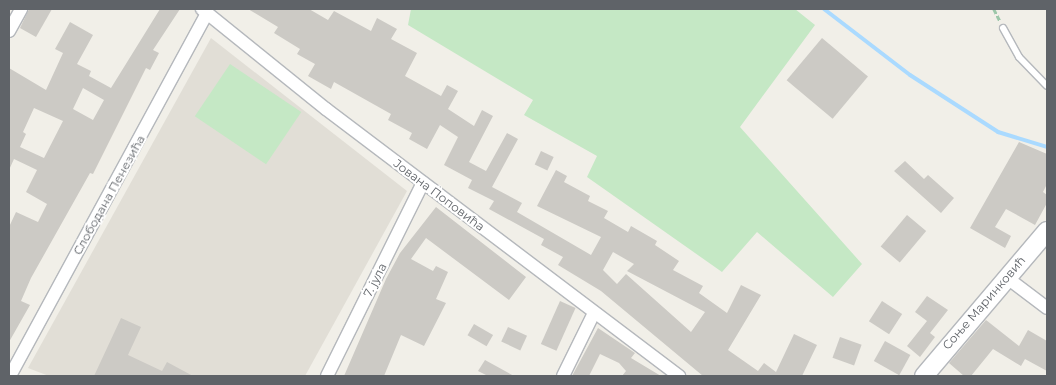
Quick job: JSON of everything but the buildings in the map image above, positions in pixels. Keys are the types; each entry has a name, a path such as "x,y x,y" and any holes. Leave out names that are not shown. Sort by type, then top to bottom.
{"street":[{"path":"9,31 21,9"},
{"name":"Јована Поповића","path":"205,11 423,183 679,376"},
{"name":"Слободана Пенезића","path":"10,376 205,11"},
{"name":"7. јула","path":"326,376 423,183"},
{"name":"Соње Маринковић","path":"924,376 1006,277 1047,231"},
{"path":"1006,277 1047,308"},
{"path":"563,376 594,313"}],"lane":[{"path":"1003,28 1019,57 1047,86"}],"shaded area":[{"path":"211,38 407,191 305,376 49,376 28,368"}],"green space":[{"path":"411,9 795,9 815,25 740,127 862,264 833,297 757,232 722,272 587,177 597,156 524,115 533,100 408,25"},
{"path":"230,64 301,112 266,164 195,116"}],"waterway":[{"path":"824,9 910,75 998,132 1047,147"}]}
